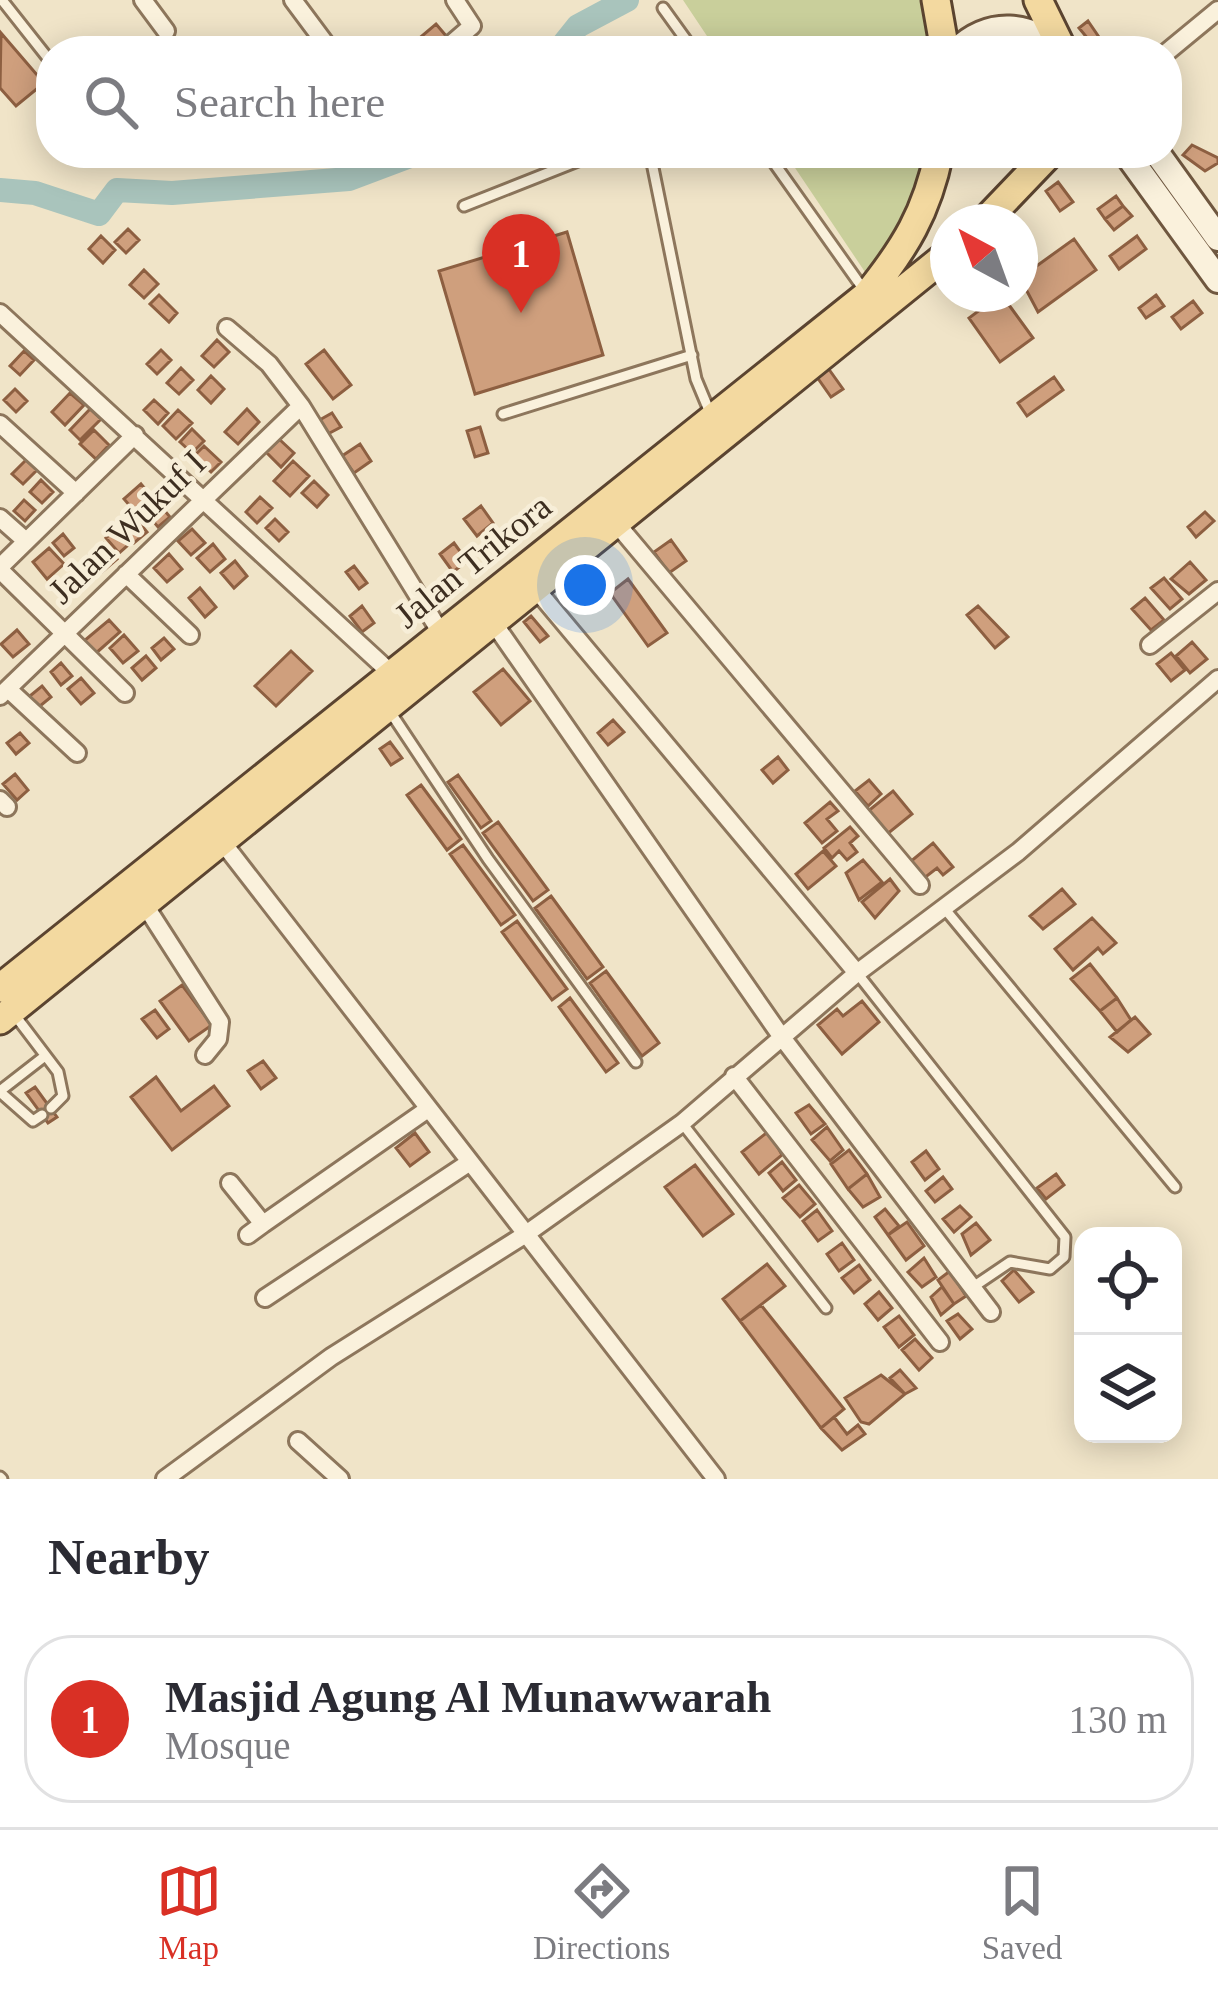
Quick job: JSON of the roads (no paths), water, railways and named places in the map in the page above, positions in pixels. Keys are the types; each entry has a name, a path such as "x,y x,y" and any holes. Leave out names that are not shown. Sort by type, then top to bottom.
{"main road":[{"path":"936,0 942,36"},
{"path":"1039,0 1057,36"},
{"name":"Jalan Trikora","path":"4,1006 220,839 261,792 388,708 616,523 718,425 868,295 909,243 925,212 935,168"},
{"path":"1000,204 1035,168"},
{"name":"Jalan Trikora","path":"4,1006 261,792 441,633 930,267"}],"street":[{"path":"143,0 166,31"},
{"path":"293,0 320,36"},
{"path":"455,0 472,26 460,36"},
{"path":"1182,40 1218,10"},
{"path":"977,36 1004,27 1041,36"},
{"path":"1137,168 1218,280"},
{"path":"1168,168 1218,238"},
{"path":"0,313 392,673"},
{"path":"227,328 269,364 301,406 441,633"},
{"name":"Jalan Wukuf I","path":"4,693 301,406"},
{"path":"0,424 76,493"},
{"path":"125,692 0,568 135,435"},
{"path":"0,518 26,541"},
{"path":"616,523 920,885"},
{"path":"126,574 190,634"},
{"path":"535,588 857,973"},
{"path":"1150,645 1218,592"},
{"path":"493,622 781,1036 991,1312"},
{"path":"165,1479 331,1358 526,1234 682,1123 857,973 1018,851 1218,679"},
{"path":"4,693 76,752"},
{"path":"220,839 716,1479"},
{"path":"143,902 220,1022 218,1039 205,1055"},
{"path":"734,1076 940,1342"},
{"path":"230,1183 255,1229 428,1108"},
{"path":"265,1298 470,1162"},
{"path":"298,1441 340,1479"}],"lane":[{"path":"1,1 36,44"},
{"path":"663,8 683,36"},
{"path":"464,206 560,168"},
{"path":"653,168 702,400 718,425"},
{"path":"778,168 868,295"},
{"path":"503,414 692,355"},
{"path":"388,708 488,860 636,1062"},
{"path":"944,908 1175,1187"},
{"path":"857,973 1067,1244 1064,1257 1050,1269 1010,1262 973,1288"},
{"path":"4,1006 45,1056 63,1085 63,1096 33,1121 0,1091 45,1056"},
{"path":"682,1123 826,1308"}],"waterway":[{"path":"570,36 578,26 627,0"},
{"path":"0,190 35,193 99,214 117,190 172,193 349,179 378,168"}],"place":[{"name":"Masjid Agung Al Munawwarah","path":"521,313"}]}
